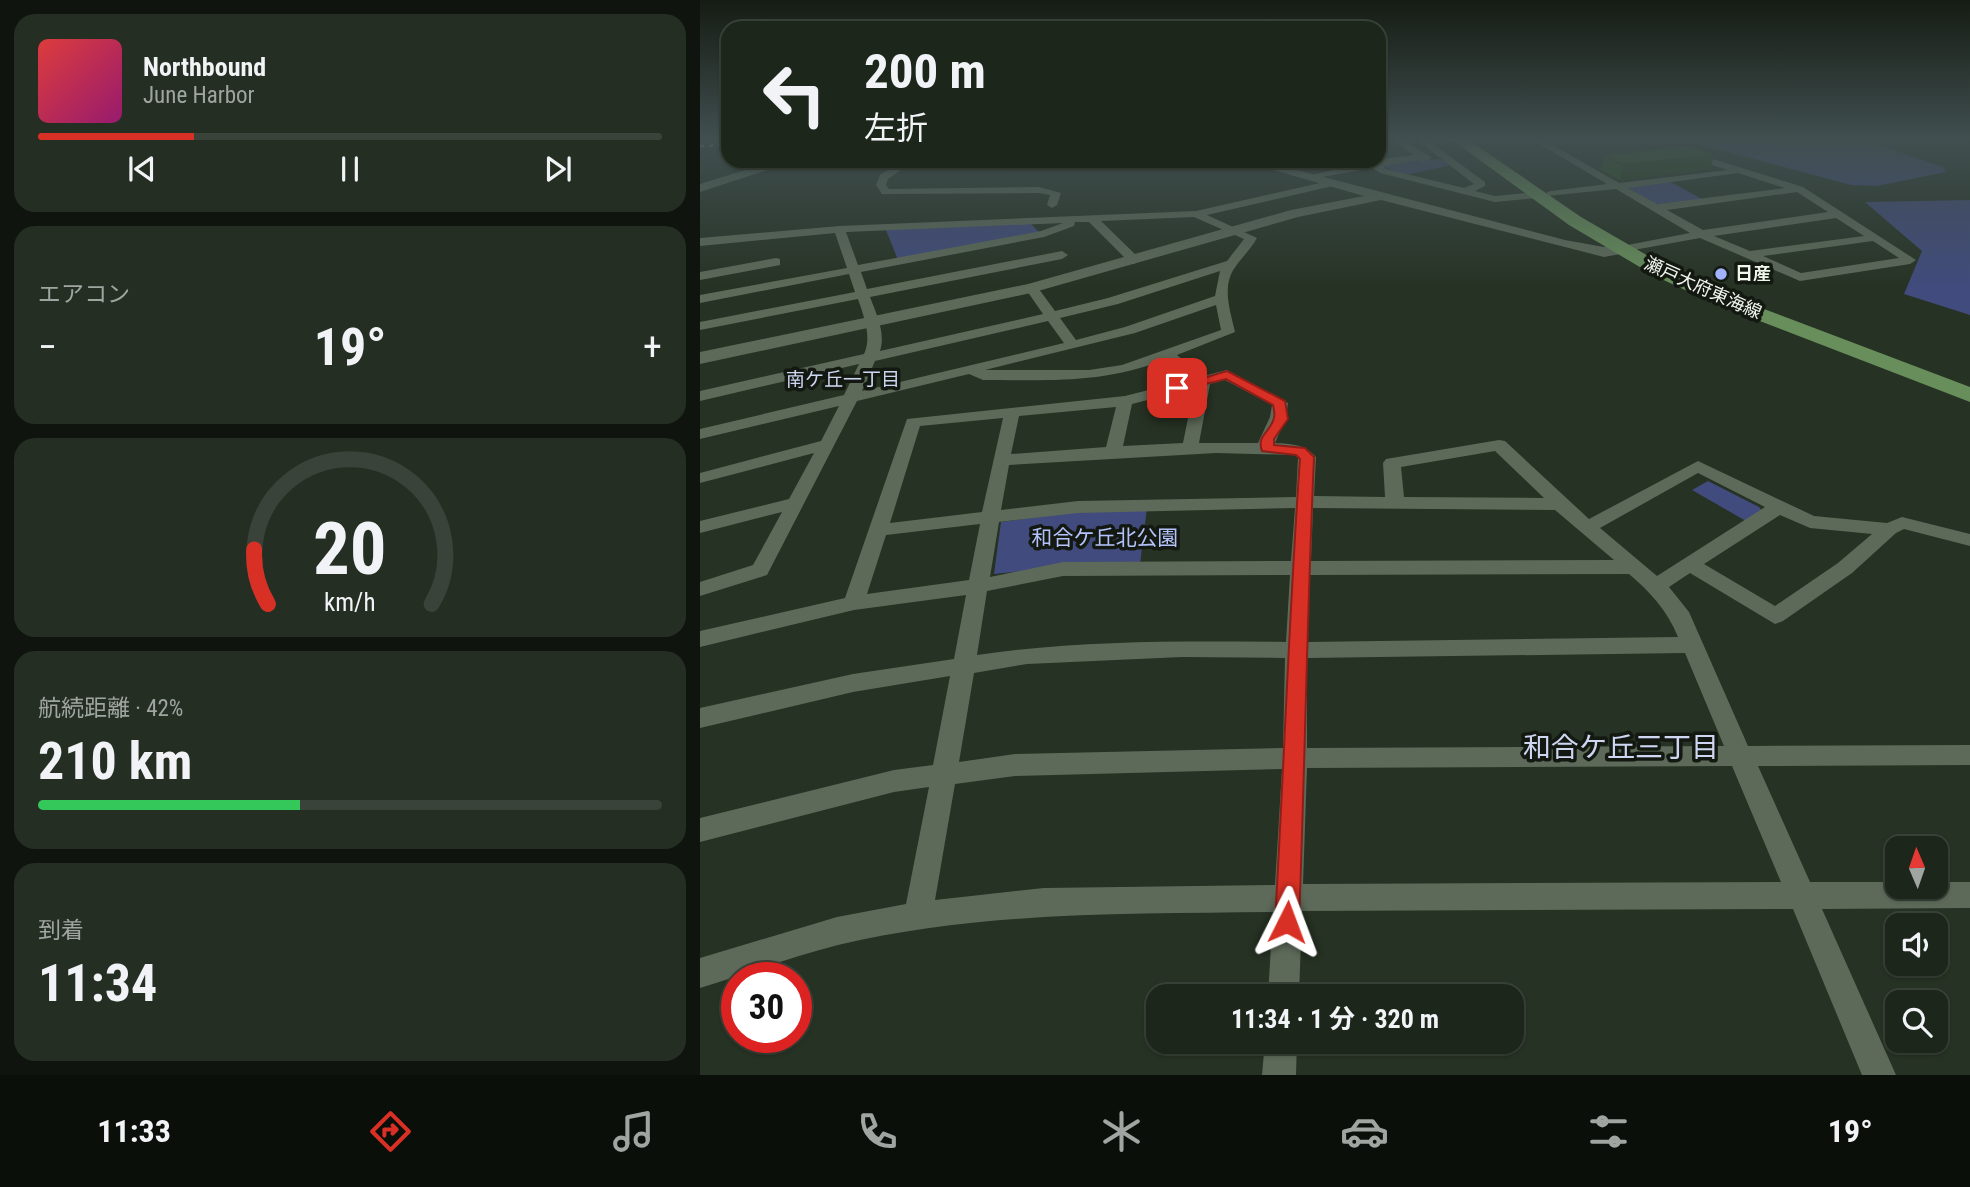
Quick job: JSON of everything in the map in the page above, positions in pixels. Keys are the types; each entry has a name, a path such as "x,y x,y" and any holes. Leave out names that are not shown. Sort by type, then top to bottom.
{"main road":[{"name":"瀬戸大府東海線","path":"1536,189 1628,249 1720,299 1970,395"},
{"name":"瀬戸大府東海線","path":"1538,189 1544,194"},
{"name":"瀬戸大府東海線","path":"1628,249 1697,279 1970,385"}],"street":[{"path":"884,189 886,192 1039,190 1056,192 1052,205"},
{"path":"700,299 855,271 887,246 1086,218 1196,214 1306,189"},
{"path":"1358,189 1564,244 1604,252 1702,234 1839,214"},
{"path":"1454,189 1495,200 1589,189"},
{"path":"1465,192 1471,189"},
{"path":"1624,189 1744,255 1800,277 1910,260 1799,189"},
{"path":"1655,208 1798,189"},
{"path":"700,358 1031,288 1296,213 1382,195"},
{"path":"965,369 983,375 1089,374 1125,369 1228,332 1220,299 1222,276 1248,246 1251,238 1236,229 1196,214"},
{"path":"700,243 839,229 887,246 1044,234 1086,218"},
{"path":"1086,218 1134,260"},
{"path":"700,589 760,570 827,445 870,357 876,340 873,321 839,229"},
{"path":"1044,234 1079,275"},
{"path":"771,236 783,284"},
{"path":"1744,255 1872,237"},
{"path":"700,327 1062,255"},
{"path":"700,276 776,262"},
{"path":"700,396 1053,316 1113,301 1231,264"},
{"path":"1031,288 1073,345"},
{"path":"700,434 1073,345 1130,330 1220,299"},
{"path":"1166,354 1187,369"},
{"path":"854,603 913,422 1125,401 1227,375 1280,403 1281,419 1267,439 1266,448"},
{"path":"1190,448 1203,381"},
{"path":"1114,450 1125,401"},
{"path":"918,916 990,516 1012,413"},
{"path":"700,478 827,445"},
{"path":"1395,503 1392,463 1499,445 1560,504 1656,586 1678,612 1694,645 1879,1075"},
{"path":"1001,460 1114,450 1190,448 1266,448 1300,451 1307,457 1296,650 1295,758 1284,984"},
{"path":"1587,528 1698,466 1810,522 1889,529"},
{"path":"877,530 1078,507 1303,502 1560,504"},
{"path":"700,527 796,503"},
{"path":"1656,586 1779,507"},
{"path":"1691,565 1775,617 1845,568 1889,529 1902,523 1970,540"},
{"path":"700,639 854,603 979,586 1063,569 1631,566"},
{"path":"700,718 853,683 1027,656 1182,649 1694,645"},
{"path":"700,830 894,781 1015,765 1295,758 1970,755"},
{"path":"700,972 837,932 918,916 1044,902 1288,898 1970,895"},
{"path":"1279,1075 1280,1054"}],"green space":[{"path":"1631,189 1684,189 1702,199 1655,204"},
{"path":"1970,200 1970,315 1904,294 1922,251 1865,202"},
{"path":"1029,222 1040,233 898,260 886,230"},
{"path":"1708,481 1762,511 1746,521 1692,490"},
{"name":"和合ケ丘北公園","path":"1147,508 1140,564 1062,567 994,574 1001,522 1075,512"}],"place":[{"name":"日産","path":"1721,274"}],"district":[{"name":"南ケ丘一丁目","path":"843,379"},
{"name":"和合ケ丘三丁目","path":"1621,747"}],"route":[{"path":"1177,388 1227,375 1280,403 1281,419 1267,439 1266,448 1300,451 1307,457 1296,650 1295,758 1287,922"}]}
